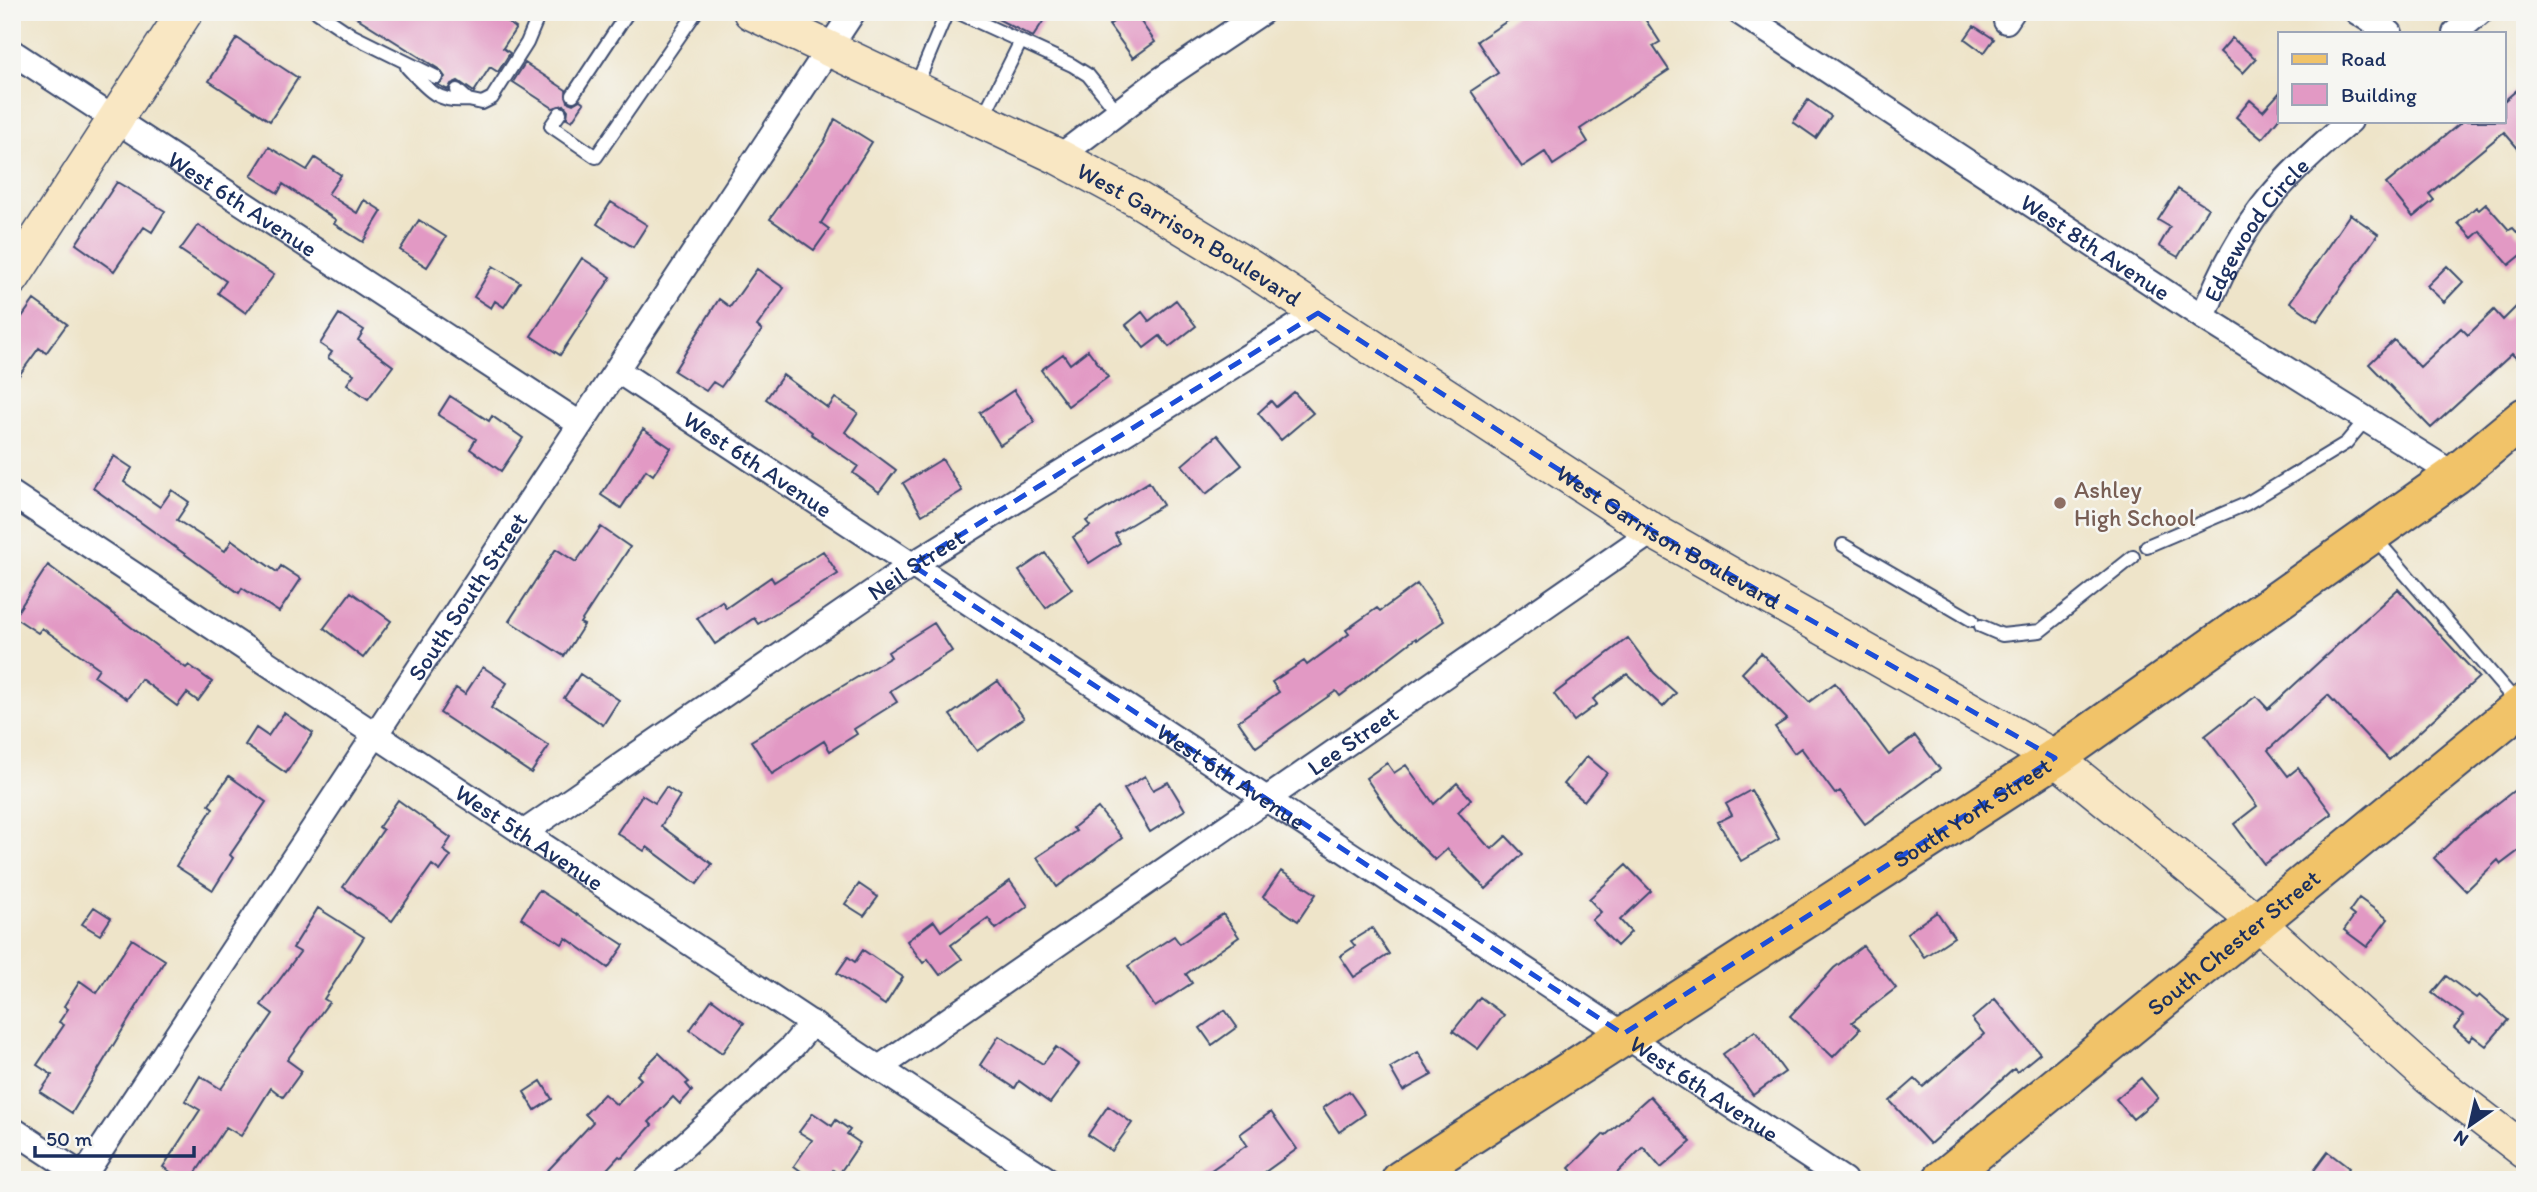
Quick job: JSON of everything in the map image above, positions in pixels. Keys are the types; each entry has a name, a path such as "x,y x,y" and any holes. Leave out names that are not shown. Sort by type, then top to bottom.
{"main road":[{"path":"12,278 185,12"},
{"name":"West Garrison Boulevard","path":"751,12 1059,157 1176,221 1653,531 2055,758 2258,923 2429,1077 2525,1151"},
{"name":"South York Street","path":"1401,1180 1623,1034 2055,758 2455,475 2525,417"},
{"name":"South Chester Street","path":"1942,1180 2522,705"}],"street":[{"name":"South South Street","path":"84,1178 853,12"},
{"path":"1059,157 1118,112 1262,12"},
{"path":"2357,12 2388,32"},
{"path":"2456,32 2480,12"},
{"name":"West 8th Avenue","path":"1742,13 2203,317 2455,475"},
{"name":"West 6th Avenue","path":"12,52 580,424"},
{"name":"Edgewood Circle","path":"2203,317 2221,272 2261,206 2302,160 2349,122"},
{"name":"Neil Street","path":"523,832 912,565 1318,313"},
{"name":"West 6th Avenue","path":"618,371 1844,1180"},
{"name":"West 5th Avenue","path":"12,494 1048,1180"},
{"name":"Lee Street","path":"879,1068 1653,531"},
{"path":"646,1180 792,1047 812,1023"},
{"path":"12,1129 84,1178"}],"lane":[{"path":"317,12 353,36 436,77"},
{"path":"402,61 426,88 449,102 468,100 482,103 492,98 527,43 540,12"},
{"path":"573,95 628,12"},
{"path":"560,113 551,126 596,157 696,12"},
{"path":"915,89 947,12"},
{"path":"957,12 1088,75 1118,112"},
{"path":"981,120 1020,43"},
{"path":"457,90 468,100"},
{"path":"2147,546 2212,515 2246,503 2346,443 2366,419"},
{"path":"2371,534 2522,705"},
{"path":"1843,545 1976,623 2002,635 2040,631 2133,557"}],"highlighted area":[{"path":"1318,313 1653,531 2055,758 1623,1034 912,565"}],"building":[{"path":"348,12 492,12 516,28 503,48 510,53 498,72 490,67 474,92 458,81 451,84 448,90 438,85 445,77 440,70"},
{"path":"984,12 1049,12 1033,37"},
{"path":"1127,12 1134,12 1155,42 1133,58 1109,25"},
{"path":"1521,12 1635,12 1639,19 1643,16 1660,42 1653,46 1669,70 1580,129 1588,142 1553,165 1545,152 1522,167 1471,91 1498,73 1477,41"},
{"path":"1974,26 1994,39 1984,53 1965,39"},
{"path":"237,38 298,78 270,121 209,81"},
{"path":"2232,38 2256,59 2243,73 2220,52"},
{"path":"525,63 566,90 568,102 573,104 580,100 584,103 572,121 567,118 568,110 564,105 553,108 513,82"},
{"path":"2517,90 2525,99 2525,157 2504,132 2429,194 2434,200 2413,217 2386,184 2462,122 2506,122 2506,99"},
{"path":"2278,94 2278,119 2262,139 2236,117 2250,100 2263,111"},
{"path":"1808,100 1831,116 1816,138 1793,122"},
{"path":"835,119 872,142 821,223 829,229 814,250 770,219 824,142"},
{"path":"269,147 307,170 315,158 341,175 328,194 357,213 364,200 382,211 363,242 334,224 336,220 283,184 278,193 251,176"},
{"path":"117,182 165,211 152,232 144,227 114,271 76,244"},
{"path":"2178,189 2208,208 2178,257 2159,246 2170,227 2158,220"},
{"path":"611,202 647,225 633,247 597,224"},
{"path":"2486,204 2509,230 2513,228 2525,241 2525,252 2509,265 2480,231 2472,238 2458,223 2476,207 2479,210"},
{"path":"2350,214 2378,234 2317,321 2290,302"},
{"path":"419,220 446,237 427,267 400,250"},
{"path":"198,225 274,275 246,313 218,293 226,281 180,250"},
{"path":"582,258 611,277 560,355 531,336"},
{"path":"493,266 520,282 504,307 495,301 491,308 474,297"},
{"path":"2447,266 2463,282 2444,302 2427,286"},
{"path":"757,269 784,288 757,326 762,330 721,387 713,382 706,391 674,371 719,299 730,307"},
{"path":"2525,298 2525,349 2516,358 2512,354 2431,428 2369,364 2394,340 2420,367 2461,328 2468,335 2494,310 2503,320"},
{"path":"34,300 67,324 46,353 39,348 12,385 12,331"},
{"path":"1176,300 1196,326 1169,347 1160,336 1144,348 1126,325 1142,312 1149,321"},
{"path":"339,314 364,330 358,340 393,366 368,399 347,384 354,374 328,358 332,352 320,344"},
{"path":"1088,350 1108,377 1068,406 1041,370 1063,354 1070,364"},
{"path":"783,375 828,408 835,398 858,413 845,432 896,470 879,492 853,473 858,466 766,399"},
{"path":"1014,390 1035,422 1000,445 980,413"},
{"path":"1294,392 1313,413 1281,440 1258,413 1271,401 1276,407"},
{"path":"450,396 489,421 492,416 523,438 501,471 470,449 476,439 438,415"},
{"path":"643,429 671,448 653,475 646,470 621,508 601,495"},
{"path":"1217,435 1242,465 1206,494 1182,465"},
{"path":"114,456 132,468 124,482 160,507 172,490 189,502 177,520 225,551 232,540 277,572 281,566 301,579 279,612 242,588 239,593 93,488"},
{"path":"942,459 962,491 922,515 903,483"},
{"path":"1149,482 1163,505 1115,534 1120,543 1089,563 1073,537 1090,526 1086,521"},
{"path":"601,527 630,547 580,623 584,625 564,656 509,621 556,549 576,562"},
{"path":"823,551 838,574 758,624 754,618 715,644 697,618 722,601 726,608 771,577 774,582"},
{"path":"1045,553 1072,589 1046,608 1019,571"},
{"path":"48,565 186,668 189,665 212,682 198,701 187,693 177,706 141,679 127,699 94,676 99,668 42,628 38,633 14,617"},
{"path":"1417,584 1444,621 1417,640 1416,638 1340,696 1336,691 1256,747 1238,721 1279,692 1272,682 1304,661 1307,665 1349,634 1346,630 1377,608 1380,611"},
{"path":"2398,589 2479,677 2389,760 2328,695 2268,750 2288,776 2298,768 2332,814 2264,864 2234,824 2257,806 2205,736 2256,696 2268,709"},
{"path":"351,592 391,621 363,658 324,628"},
{"path":"934,623 952,651 890,691 897,702 854,729 857,734 830,751 824,741 772,774 751,741 891,657 888,652"},
{"path":"1628,638 1654,673 1676,693 1663,707 1627,674 1593,699 1597,704 1574,721 1554,694"},
{"path":"1761,653 1809,702 1835,683 1889,755 1915,736 1940,769 1865,824 1840,791 1835,794 1801,748 1794,753 1775,727 1787,719 1742,673"},
{"path":"483,667 507,683 491,708 549,746 531,773 440,713 456,688 465,694"},
{"path":"580,674 619,700 603,725 564,698"},
{"path":"998,681 1024,718 977,751 950,715"},
{"path":"284,713 313,733 286,773 245,745 256,728 268,736"},
{"path":"1587,756 1607,773 1584,801 1564,784"},
{"path":"1387,763 1394,773 1406,765 1434,804 1457,783 1471,799 1458,812 1486,844 1492,849 1506,836 1523,854 1486,889 1447,849 1435,860 1395,820 1366,778"},
{"path":"229,776 266,802 230,855 233,858 213,890 176,866 213,808 209,805"},
{"path":"1145,776 1153,790 1168,782 1185,810 1150,832 1124,789"},
{"path":"2525,782 2525,846 2501,864 2498,860 2466,891 2434,858 2466,828"},
{"path":"666,787 680,796 661,826 712,864 697,884 647,847 644,851 617,833 642,795 655,803"},
{"path":"1751,790 1779,839 1741,861 1718,822 1732,815 1726,804"},
{"path":"398,800 451,838 443,850 451,856 440,871 432,865 392,921 343,887 383,830 379,827"},
{"path":"1098,808 1122,838 1057,887 1037,857 1076,831 1073,828"},
{"path":"1626,865 1651,891 1620,920 1631,932 1617,946 1592,920 1601,912 1589,899"},
{"path":"1281,871 1316,894 1298,921 1263,897"},
{"path":"1010,881 1028,906 996,929 988,918 951,945 962,959 940,975 928,959 923,963 907,941 934,921 941,931"},
{"path":"859,884 878,897 864,916 845,904"},
{"path":"539,890 624,945 608,968 566,938 562,944 521,918"},
{"path":"2359,898 2388,919 2367,947 2344,930 2354,916 2349,912"},
{"path":"94,907 111,918 100,935 82,924"},
{"path":"318,908 364,937 324,999 329,1002 287,1060 302,1071 283,1097 271,1088 241,1136 226,1127 191,1180 183,1180 163,1167 200,1110 185,1101 200,1076 221,1089 273,1014 261,1005 300,952 293,948"},
{"path":"1937,912 1954,937 1924,957 1907,933"},
{"path":"1223,914 1239,937 1186,974 1192,983 1155,1007 1128,966 1174,936 1180,944"},
{"path":"1372,928 1389,954 1354,977 1340,956 1355,946 1351,941"},
{"path":"132,939 165,960 72,1113 40,1092 52,1075 37,1065 64,1025 59,1022 68,1009 64,1006 80,981 97,993"},
{"path":"1863,946 1896,988 1852,1022 1860,1029 1833,1057 1790,1016 1834,968"},
{"path":"863,950 903,977 885,1005 837,973 848,957 855,962"},
{"path":"2446,976 2476,998 2479,995 2508,1020 2486,1046 2473,1036 2469,1041 2454,1028 2464,1016 2432,993"},
{"path":"1480,997 1504,1015 1478,1049 1453,1031"},
{"path":"712,999 744,1023 722,1053 690,1030"},
{"path":"1995,999 2040,1053 2017,1072 2014,1069 1930,1144 1890,1101 1915,1079 1923,1087 1984,1034 1972,1019"},
{"path":"1225,1010 1237,1027 1212,1045 1200,1028"},
{"path":"1755,1031 1785,1072 1753,1095 1723,1054"},
{"path":"999,1036 1043,1064 1056,1047 1079,1064 1050,1103 1019,1081 1015,1088 980,1065"},
{"path":"1418,1052 1432,1075 1403,1091 1390,1068"},
{"path":"659,1053 689,1082 686,1084 692,1091 680,1104 673,1097 649,1122 652,1125 622,1158 619,1156 597,1180 539,1180 593,1122 585,1114 604,1094 617,1105 641,1079 637,1075"},
{"path":"2141,1078 2158,1098 2133,1119 2116,1099"},
{"path":"541,1081 552,1099 535,1110 524,1092"},
{"path":"1349,1091 1365,1114 1339,1132 1323,1108"},
{"path":"1650,1096 1691,1142 1661,1168 1643,1147 1610,1180 1580,1180 1569,1168 1604,1134"},
{"path":"1108,1106 1132,1123 1112,1151 1088,1135"},
{"path":"1271,1112 1297,1149 1254,1180 1197,1180 1247,1145 1240,1134"},
{"path":"813,1113 832,1126 836,1120 850,1130 847,1134 860,1143 839,1174 833,1170 826,1180 813,1180 794,1166 812,1140 799,1132"},
{"path":"2328,1152 2349,1168 2341,1180 2307,1180"}],"place":[{"name":"Ashley High School","path":"2060,503"}]}
